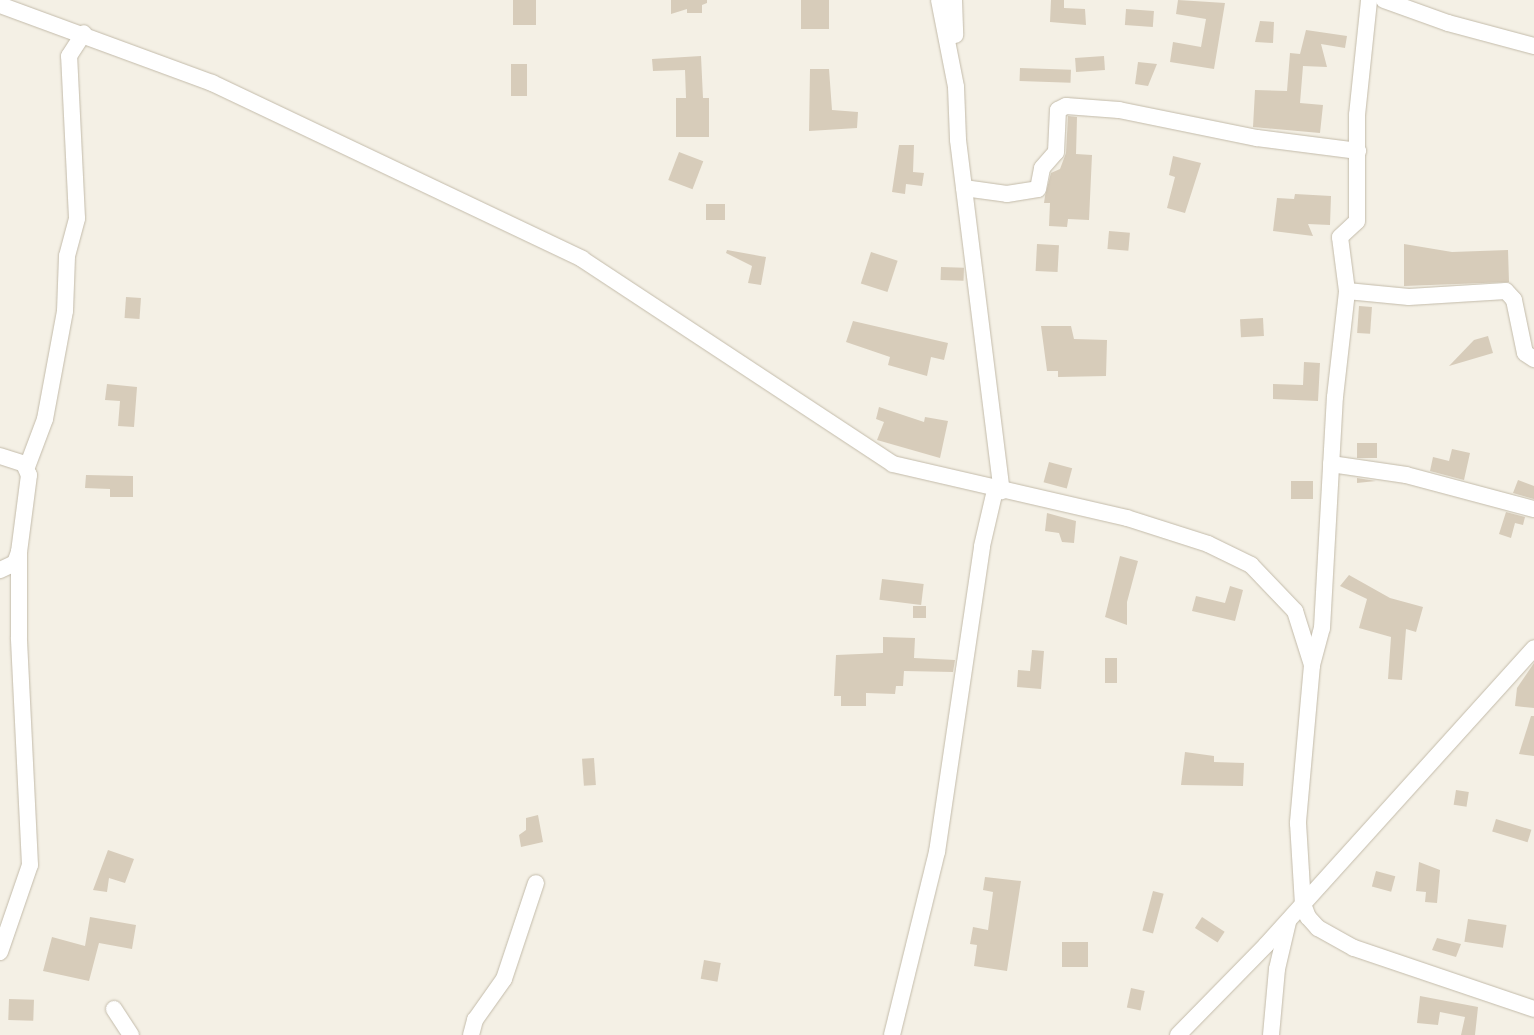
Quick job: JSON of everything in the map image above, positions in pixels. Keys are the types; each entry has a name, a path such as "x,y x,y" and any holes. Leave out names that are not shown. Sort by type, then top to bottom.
{"street":[{"path":"939,0 956,87"},
{"path":"892,1035 937,852 982,546 998,490 964,188 956,87 954,0"},
{"path":"1369,0 1356,115 1358,150 1357,221 1340,238 1347,291 1331,464 1322,628 1312,664 1299,784 1303,904 1318,928 1354,948 1534,1009"},
{"path":"1384,0 1448,23 1534,46"},
{"path":"0,5 84,33 239,95 582,259 893,464 998,490 1127,518 1208,544 1251,565 1295,611 1312,664"},
{"path":"0,952 30,865 19,637 19,552 27,467 45,419 64,311 68,256 77,218 69,56 84,33"},
{"path":"964,188 1007,194 1038,188 1042,168 1056,152 1058,110 1066,106 1120,110 1257,138 1358,150"},
{"path":"1347,291 1408,297 1506,291 1514,300 1525,353 1534,359"},
{"path":"0,456 27,467"},
{"path":"1331,464 1406,475 1534,509"},
{"path":"0,570 15,563 19,552"},
{"path":"1178,1035 1303,904 1534,648"},
{"path":"471,1035 475,1020 504,979 536,883"},
{"path":"1272,1035 1277,968 1288,920"},
{"path":"114,1009 131,1035"}],"building":[{"path":"513,0 536,0 536,25 513,25"},
{"path":"671,0 707,0 707,3 702,5 702,13 687,13 687,9 671,14"},
{"path":"801,0 829,0 829,29 801,29"},
{"path":"1051,0 1064,0 1064,8 1085,9 1086,25 1050,22"},
{"path":"1178,0 1225,3 1214,69 1170,62 1173,42 1201,47 1206,19 1176,14"},
{"path":"1126,9 1154,11 1153,27 1125,25"},
{"path":"1260,21 1274,22 1273,43 1255,42"},
{"path":"1306,30 1347,36 1345,48 1321,44 1327,67 1303,66 1300,103 1323,105 1320,133 1253,127 1255,90 1287,91 1290,53 1300,54"},
{"path":"701,56 703,98 709,98 709,137 676,137 676,98 686,98 685,70 653,71 652,59"},
{"path":"1104,56 1105,70 1076,72 1075,58"},
{"path":"1138,62 1157,64 1148,86 1135,84"},
{"path":"511,64 527,64 527,96 511,96"},
{"path":"1020,68 1071,70 1071,83 1020,81"},
{"path":"810,69 829,69 832,110 858,112 857,128 809,131"},
{"path":"1068,116 1077,117 1076,154 1092,155 1089,220 1068,219 1067,227 1049,226 1050,203 1044,203 1045,196 1051,173 1060,169 1066,153"},
{"path":"899,145 914,145 913,172 924,173 922,186 906,184 905,194 892,192"},
{"path":"679,152 703,161 693,189 668,180"},
{"path":"1173,156 1201,163 1185,213 1167,208 1175,177 1169,175"},
{"path":"1295,194 1331,196 1330,225 1308,224 1313,236 1273,231 1277,198 1294,199"},
{"path":"706,204 725,204 725,220 706,220"},
{"path":"1109,231 1130,233 1128,251 1107,249"},
{"path":"1037,244 1059,245 1058,272 1036,271"},
{"path":"1404,244 1452,252 1508,250 1509,282 1404,286"},
{"path":"727,250 766,257 761,285 748,283 752,266 726,253"},
{"path":"871,252 898,261 887,292 861,283"},
{"path":"941,267 964,268 964,281 941,280"},
{"path":"126,297 141,298 139,319 125,318"},
{"path":"1359,306 1372,307 1370,334 1357,333"},
{"path":"1263,318 1264,336 1241,337 1240,319"},
{"path":"853,321 948,343 944,360 931,357 927,376 888,365 890,357 846,342"},
{"path":"1041,326 1071,326 1074,339 1107,340 1106,376 1058,377 1058,371 1047,371"},
{"path":"1488,336 1493,353 1449,366 1474,340"},
{"path":"1304,362 1320,363 1318,401 1273,399 1273,384 1303,385"},
{"path":"107,384 137,387 134,427 118,426 120,401 105,400"},
{"path":"879,407 924,422 925,417 948,421 940,458 877,440 884,422 876,419"},
{"path":"1357,443 1377,443 1377,458 1357,458"},
{"path":"1452,449 1470,453 1464,480 1430,471 1433,457 1449,461"},
{"path":"1049,462 1072,468 1067,488 1044,482"},
{"path":"86,475 133,476 133,497 110,497 110,489 85,488"},
{"path":"1357,478 1376,481 1357,483"},
{"path":"1518,480 1534,486 1534,499 1513,493"},
{"path":"1291,481 1313,481 1313,499 1291,499"},
{"path":"1506,512 1525,517 1523,525 1515,523 1511,538 1499,534"},
{"path":"1047,513 1076,521 1074,543 1062,542 1059,533 1045,531"},
{"path":"1120,556 1138,561 1127,602 1127,625 1105,617"},
{"path":"1349,575 1390,598 1423,607 1416,632 1406,629 1402,680 1388,679 1391,637 1359,628 1367,599 1340,586"},
{"path":"882,579 924,584 921,605 879,600"},
{"path":"1230,586 1243,590 1235,621 1192,611 1196,596 1225,603"},
{"path":"913,606 926,606 926,618 913,618"},
{"path":"883,637 915,638 914,658 955,660 953,672 904,671 903,686 896,686 895,694 866,693 866,706 841,706 841,696 834,696 836,655 883,653"},
{"path":"1032,650 1044,651 1041,689 1017,687 1018,670 1030,671"},
{"path":"1105,658 1117,658 1117,683 1105,683"},
{"path":"1534,663 1534,708 1515,706 1517,688"},
{"path":"1531,716 1534,716 1534,756 1519,754"},
{"path":"1185,752 1214,756 1214,762 1244,763 1243,786 1181,785"},
{"path":"594,758 596,785 584,786 582,759"},
{"path":"1456,790 1469,792 1466,807 1454,805"},
{"path":"538,815 543,842 521,847 519,835 526,830 526,818"},
{"path":"1496,819 1531,830 1528,842 1492,831"},
{"path":"108,850 134,859 125,883 109,878 107,892 93,890"},
{"path":"1419,862 1440,870 1437,903 1425,902 1426,892 1416,891"},
{"path":"1376,871 1395,876 1391,892 1372,886"},
{"path":"985,877 1021,881 1007,971 974,966 977,945 970,944 973,927 988,930 993,892 983,890"},
{"path":"1153,891 1164,894 1153,933 1142,931"},
{"path":"90,917 136,925 132,949 99,943 89,981 43,971 52,937 85,946"},
{"path":"1202,917 1225,932 1218,943 1195,928"},
{"path":"1468,919 1507,925 1503,948 1464,942"},
{"path":"1437,938 1461,944 1456,957 1432,950"},
{"path":"1062,942 1088,942 1088,967 1062,967"},
{"path":"704,960 721,963 717,982 701,979"},
{"path":"1131,988 1145,991 1141,1010 1127,1008"},
{"path":"1420,996 1478,1007 1475,1035 1461,1035 1465,1017 1440,1012 1438,1025 1417,1023"},
{"path":"9,999 34,1000 33,1021 8,1020"}]}
